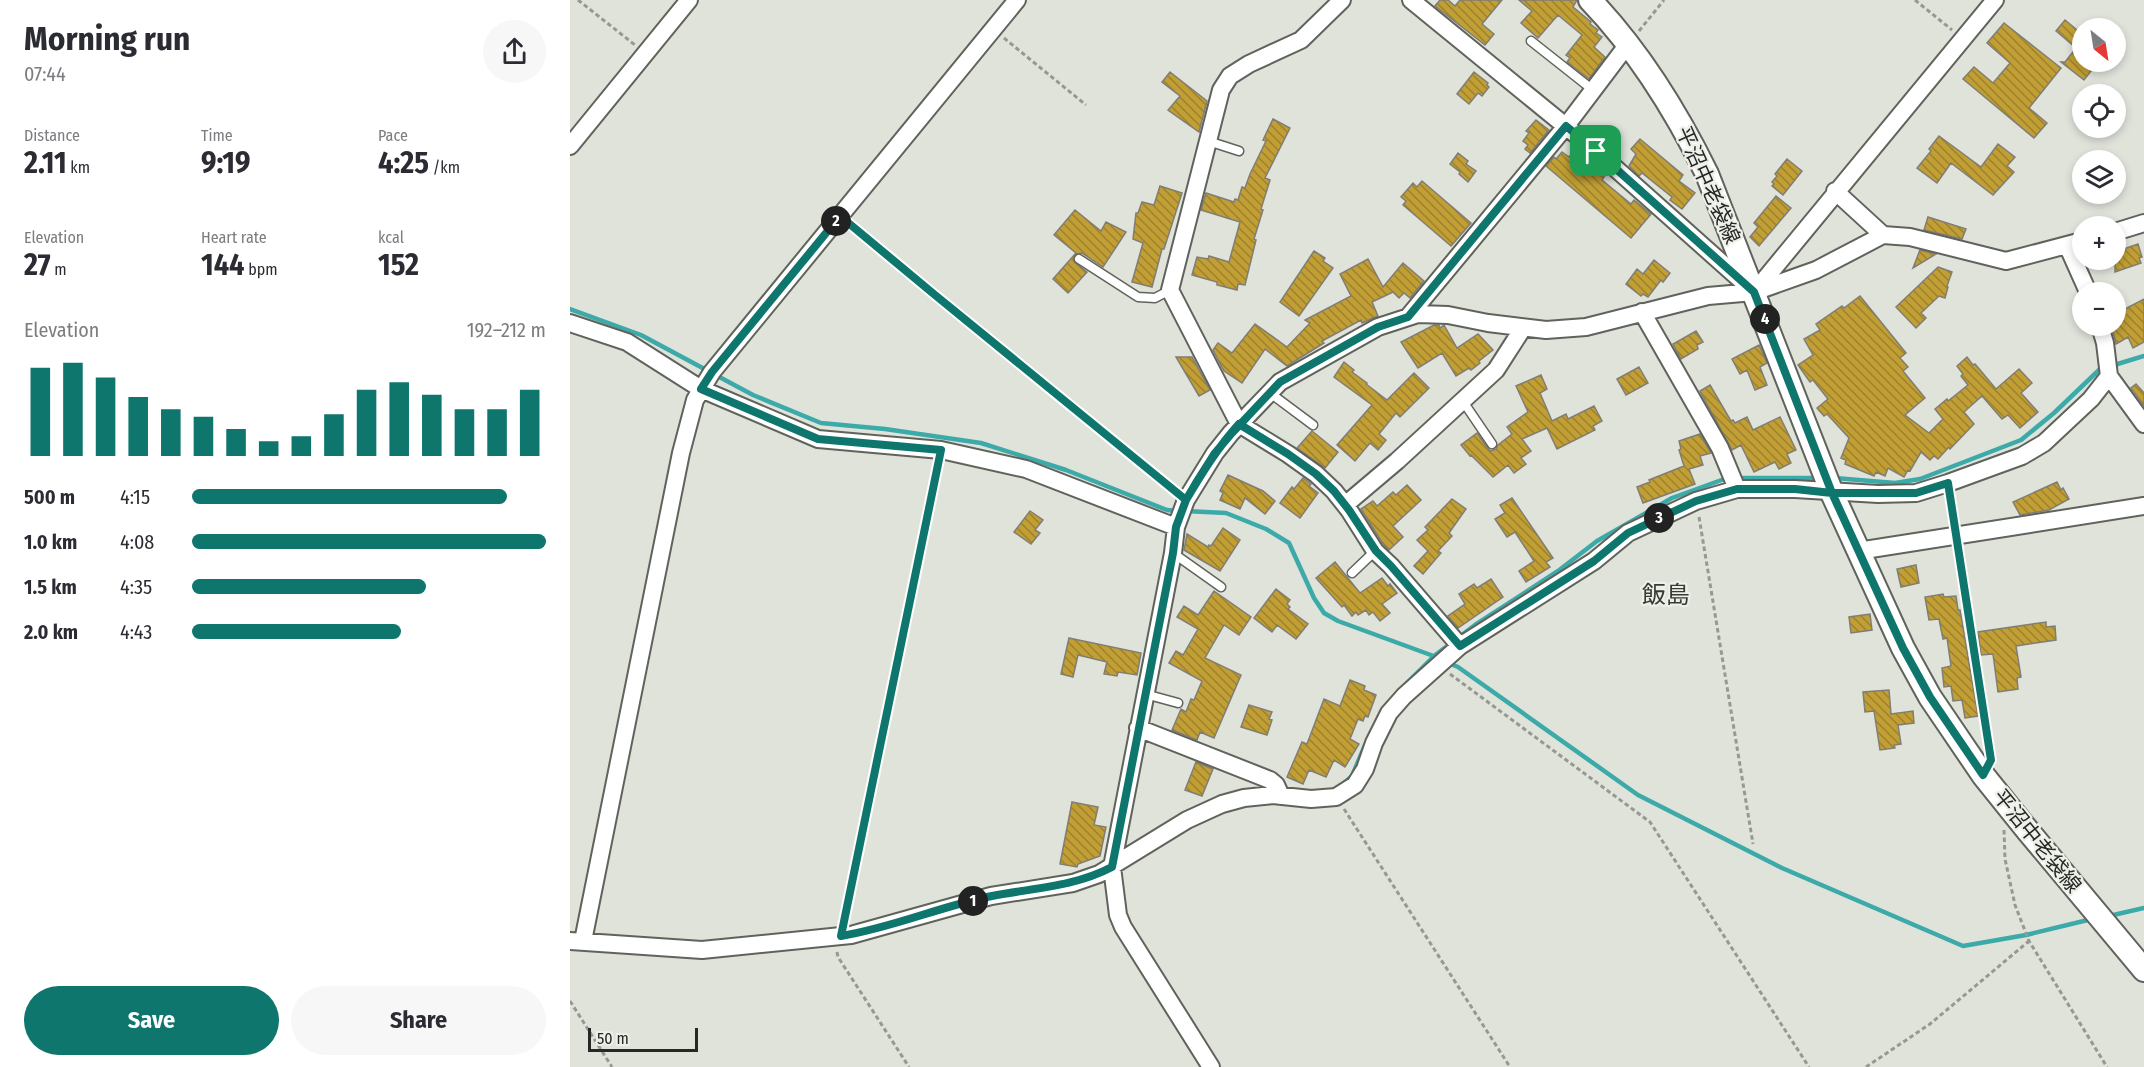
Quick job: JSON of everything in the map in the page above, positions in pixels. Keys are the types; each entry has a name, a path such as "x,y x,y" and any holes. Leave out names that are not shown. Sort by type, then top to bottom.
{"main road":[{"name":"平沼中老袋線","path":"1590,0 1628,44 1684,128 1707,174 1832,493 1903,648 1930,697 1983,775 2144,970"}],"street":[{"path":"570,146 689,0"},
{"path":"1017,0 712,372 695,400 681,453 577,941 702,950 838,937 872,930 991,896 1073,883 1099,874 1187,820 1222,804 1244,798 1281,796 1311,800 1336,797 1355,785 1365,769 1374,742 1389,713 1404,696 1460,646 1594,561 1628,533 1696,501 1737,489 1795,489 1832,493 1916,493 1948,483 2022,456 2044,443 2091,399 2109,375"},
{"path":"1342,0 1301,39 1249,64 1230,76 1221,90 1170,290 1239,424 1316,474 1334,491 1376,551 1460,646"},
{"path":"1411,0 1596,151 1754,292"},
{"path":"1754,292 1835,191 1995,0"},
{"path":"1408,317 1566,126 1628,44"},
{"path":"1835,191 1883,235"},
{"path":"2129,228 2144,209"},
{"path":"1211,1067 1126,934 1118,915 1112,867 1173,553 1176,527 1186,500 1215,453 1239,424 1280,382 1378,327 1418,314 1448,315 1546,330 1586,327 1708,296 1754,292 1816,270 1883,235 1910,237 2006,261 2072,244"},
{"path":"1642,312 1720,448 1737,489"},
{"path":"570,323 627,342 701,389 818,439 941,450 1026,468 1176,527"},
{"path":"1345,505 1397,461 1496,370 1523,328"},
{"path":"2103,336 2109,375 2144,424"},
{"path":"1858,551 2144,506"},
{"path":"1138,728 1270,780 1276,785 1281,796"}],"lane":[{"path":"1531,41 1593,90"},
{"path":"1208,141 1239,151"},
{"path":"1079,259 1138,297 1155,298 1170,290"},
{"path":"1270,393 1313,425"},
{"path":"1462,400 1492,444"},
{"path":"1948,483 1991,760 1983,775"},
{"path":"1352,573 1376,551"},
{"path":"1173,553 1221,587"},
{"path":"1145,694 1178,703"}],"path":[{"path":"578,0 645,53"},
{"path":"1628,44 1664,0"},
{"path":"1915,0 1962,39"},
{"path":"993,29 1086,105"},
{"path":"840,216 1186,500"},
{"path":"909,1067 838,957 838,937 941,450"},
{"path":"1696,501 1754,844"},
{"path":"1439,665 1650,822 1809,1067"},
{"path":"1336,797 1510,1067"},
{"path":"2006,804 2005,859 2015,905 2029,941 2107,1067"},
{"path":"1866,1067 1930,1024 2029,941"},
{"path":"570,1001 612,1067"}],"building":[{"path":"1440,0 1448,0 1455,6 1460,0 1502,0 1482,24 1494,34 1485,45 1435,6"},
{"path":"1519,0 1577,0 1573,7 1591,22 1590,24 1598,30 1596,33 1602,37 1594,47 1605,57 1589,79 1567,62 1570,58 1566,55 1582,35 1558,15 1538,38 1521,23 1532,11"},
{"path":"2065,20 2072,26 2072,45 2056,31"},
{"path":"2004,23 2061,68 2029,108 2047,123 2034,138 1963,79 1974,67 1993,83 2010,63 1987,43"},
{"path":"2072,53 2072,71 2061,62 2065,62"},
{"path":"1170,72 1207,101 1199,132 1168,110 1180,96 1162,82"},
{"path":"1474,72 1488,83 1489,87 1482,96 1478,93 1469,104 1457,94"},
{"path":"2074,72 2090,72 2084,80"},
{"path":"1273,119 1290,128 1265,178 1270,180 1261,209 1263,210 1254,239 1256,240 1245,285 1238,284 1237,290 1192,275 1197,257 1208,259 1209,256 1229,262 1240,222 1201,210 1206,193 1234,202 1235,199 1238,200 1242,187 1245,188 1266,141 1263,140"},
{"path":"1536,120 1549,130 1530,153 1525,149 1528,145 1523,141 1529,133 1526,131"},
{"path":"1939,136 1981,167 1998,144 2015,157 2007,166 2014,172 1993,195 1951,163 1937,183 1917,168 1931,151 1929,149"},
{"path":"1640,139 1683,175 1679,181 1695,193 1682,209 1670,200 1672,197 1642,173 1639,176 1629,166 1636,154 1631,149"},
{"path":"1576,148 1606,174 1602,180 1631,204 1634,200 1651,214 1631,238 1546,166 1562,152 1569,157"},
{"path":"1458,153 1468,161 1466,164 1476,171 1468,182 1450,164"},
{"path":"1787,159 1802,171 1783,195 1772,186 1774,184 1772,182 1777,176 1775,174"},
{"path":"1422,181 1471,223 1451,246 1403,205 1406,201 1401,197 1413,183 1417,187"},
{"path":"1160,186 1182,193 1164,249 1162,249 1152,287 1132,282 1143,243 1133,239 1136,213 1142,202 1154,205"},
{"path":"1776,196 1791,208 1759,246 1750,237 1758,227 1754,223"},
{"path":"1075,210 1101,231 1106,222 1126,232 1103,267 1082,253 1074,255 1076,253 1054,235"},
{"path":"1928,217 1966,229 1962,239 1924,230"},
{"path":"2138,244 2142,257 2139,258 2141,263 2126,268 2126,248"},
{"path":"1920,250 1936,254 1913,268"},
{"path":"1314,251 1325,258 1323,261 1333,268 1299,316 1280,302"},
{"path":"1074,255 1074,262 1087,272 1068,293 1053,279"},
{"path":"1368,259 1383,287 1403,263 1424,281 1410,298 1404,293 1399,298 1393,292 1372,302 1378,316 1362,323 1361,320 1322,341 1324,343 1287,366 1265,349 1242,383 1224,371 1213,350 1218,343 1232,353 1255,324 1287,347 1310,323 1305,320 1351,296 1340,274"},
{"path":"1654,260 1670,273 1663,282 1661,280 1648,297 1643,294 1641,296 1626,284 1637,269 1643,274"},
{"path":"1938,267 1952,272 1945,298 1939,296 1921,313 1926,318 1916,328 1896,307"},
{"path":"1860,296 1906,353 1900,358 1908,367 1903,371 1925,398 1905,415 1929,433 1943,419 1935,409 1968,385 1957,366 1967,357 1996,389 2019,369 2032,383 2021,393 2038,412 2020,428 2008,415 2002,419 1982,396 1964,412 1974,424 1950,449 1949,447 1938,459 1934,456 1930,460 1921,452 1904,477 1888,468 1885,476 1876,472 1874,476 1845,464 1846,460 1841,458 1849,438 1827,414 1824,416 1817,408 1828,399 1813,380 1810,382 1798,365 1813,355 1804,339 1820,330 1816,324"},
{"path":"2144,299 2144,342 2133,348 2128,337 2116,344 2114,336 2126,336 2126,308"},
{"path":"1434,325 1439,325 1440,328 1444,325 1457,348 1478,334 1493,350 1471,370 1469,368 1456,376 1442,353 1418,368 1401,342"},
{"path":"1696,331 1703,342 1697,345 1698,349 1681,359 1673,344"},
{"path":"1759,345 1767,363 1760,367 1767,385 1755,390 1747,370 1740,374 1732,359"},
{"path":"1176,357 1192,357 1210,390 1199,396"},
{"path":"1344,362 1354,370 1352,372 1387,400 1414,373 1429,388 1400,417 1396,413 1379,434 1386,440 1378,450 1370,443 1355,461 1337,445 1372,405 1334,377"},
{"path":"1639,367 1648,383 1626,395 1617,379"},
{"path":"1541,375 1547,389 1540,393 1552,421 1566,414 1568,419 1594,406 1602,421 1593,426 1595,430 1557,449 1547,428 1522,439 1531,451 1521,458 1526,464 1514,473 1508,465 1493,477 1461,445 1477,433 1490,451 1496,449 1512,434 1507,427 1528,412 1516,386"},
{"path":"2136,384 2144,393 2144,406 2131,388"},
{"path":"1710,385 1731,421 1735,423 1747,417 1753,430 1780,417 1796,450 1787,454 1791,463 1779,469 1775,462 1754,472 1741,445 1732,450 1700,391"},
{"path":"1312,431 1338,452 1325,468 1297,448"},
{"path":"1700,434 1711,453 1700,456 1703,465 1689,469 1695,484 1643,503 1637,487 1684,466 1679,441"},
{"path":"1228,475 1263,491 1275,501 1265,514 1245,498 1240,509 1220,500 1223,493 1220,491"},
{"path":"1303,478 1318,493 1300,518 1280,503 1292,487 1294,489"},
{"path":"2057,482 2069,499 2049,510 2020,515 2013,502"},
{"path":"1407,485 1421,500 1393,526 1403,537 1389,550 1361,509 1373,501 1377,506 1393,492 1396,495"},
{"path":"1512,498 1553,558 1546,562 1550,567 1526,582 1519,571 1534,561 1515,532 1507,537 1495,519 1505,513 1500,505"},
{"path":"1452,499 1466,509 1449,533 1452,536 1438,551 1441,553 1423,574 1414,566 1428,551 1417,540 1428,530 1425,527"},
{"path":"1030,511 1043,520 1035,530 1040,533 1031,544 1014,532"},
{"path":"1223,528 1240,540 1220,571 1184,550 1187,534 1208,547"},
{"path":"1335,562 1360,593 1382,578 1388,586 1390,584 1397,593 1382,604 1390,613 1380,621 1373,612 1369,615 1366,610 1358,615 1356,612 1352,616 1344,605 1342,607 1316,578"},
{"path":"1916,565 1919,583 1901,587 1897,569"},
{"path":"1491,579 1503,597 1458,628 1448,616 1465,604 1459,594 1474,584 1477,588"},
{"path":"1276,589 1290,600 1287,604 1290,607 1288,609 1308,624 1296,639 1277,625 1272,632 1254,618"},
{"path":"1214,591 1251,617 1239,635 1224,625 1205,658 1241,675 1214,738 1200,732 1197,740 1172,730 1181,709 1186,712 1202,681 1169,663 1176,651 1183,655 1198,629 1177,617 1184,606 1198,615"},
{"path":"1943,594 1944,597 1956,596 1978,716 1965,718 1962,700 1953,701 1951,686 1944,687 1942,668 1951,666 1947,638 1943,639 1939,619 1929,620 1925,597"},
{"path":"1870,614 1872,630 1851,633 1849,617"},
{"path":"2046,622 2046,627 2055,626 2056,640 2016,646 2021,677 2017,678 2018,689 1998,692 1993,654 1981,655 1978,632"},
{"path":"1069,638 1141,653 1137,675 1118,672 1117,676 1104,674 1107,662 1078,655 1073,677 1061,674"},
{"path":"1350,680 1365,686 1364,690 1376,695 1368,717 1365,716 1363,721 1358,719 1350,739 1359,744 1345,767 1334,760 1326,777 1309,770 1303,784 1287,777 1302,742 1307,744 1324,699 1340,706"},
{"path":"1889,690 1891,714 1913,711 1914,723 1898,725 1901,744 1894,745 1895,748 1880,750 1874,711 1865,712 1863,692"},
{"path":"1249,705 1272,712 1267,735 1241,727"},
{"path":"1196,762 1213,769 1202,796 1185,790"},
{"path":"1072,802 1098,807 1094,825 1106,827 1100,856 1078,864 1077,867 1060,864"}],"waterway":[{"path":"570,309 641,335 753,395 821,423 885,429 981,443 1066,470 1167,510 1177,511"},
{"path":"2111,366 2144,356"},
{"path":"1835,478 1895,483 1920,479 2021,440 2054,413 2099,370 2103,369"},
{"path":"1404,686 1434,656 1475,625 1558,571 1597,541 1672,498 1727,478"},
{"path":"1736,478 1820,478"},
{"path":"1185,511 1226,513 1266,529 1289,543 1314,598 1324,613 1338,621 1439,658"},
{"path":"1446,662 1458,667 1638,795 1782,868 1963,946 2026,935 2092,919"},
{"path":"1343,784 1352,776 1365,745"},
{"path":"2109,916 2144,908"}],"district":[{"name":"飯島","path":"1666,595"}],"route":[{"path":"1596,151 1566,126 1408,317 1378,327 1280,382 1239,424 1215,453 1186,500 1176,527 1173,553 1112,867 1073,883 991,896 872,930 841,936 941,450 818,439 701,389 712,372 840,216 1186,500 1196,483 1215,453 1232,433 1239,424 1288,454 1316,474 1334,491 1376,551 1460,646 1594,561 1628,533 1696,501 1737,489 1795,489 1832,493 1903,648 1930,697 1983,775 1991,760 1948,483 1916,493 1832,493 1754,292 1596,151"}]}
